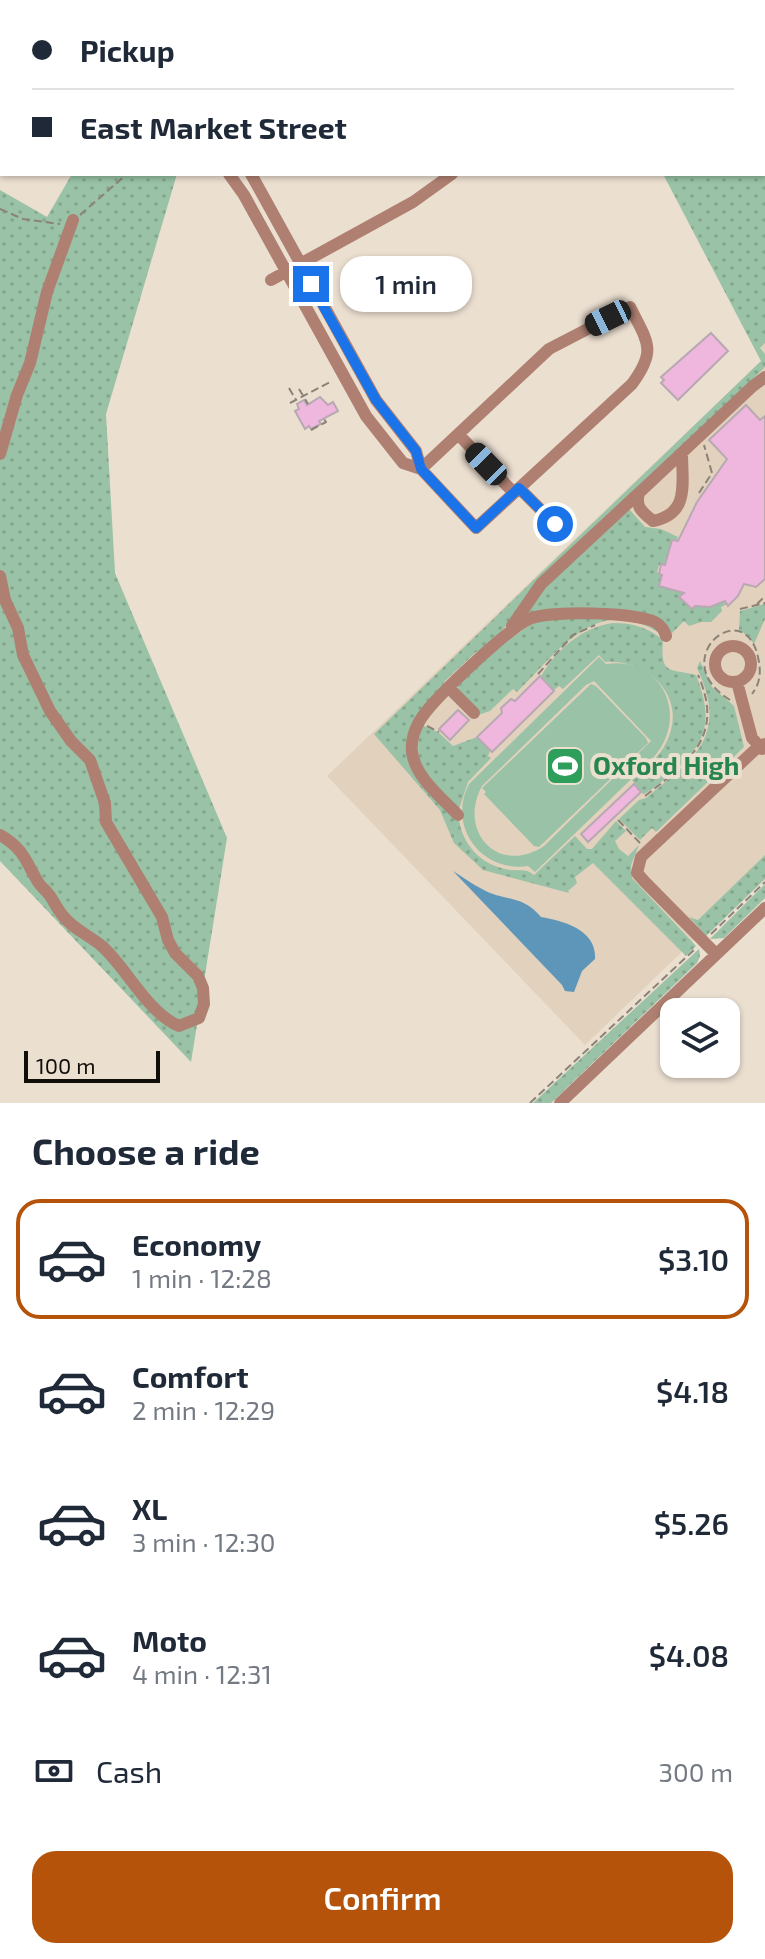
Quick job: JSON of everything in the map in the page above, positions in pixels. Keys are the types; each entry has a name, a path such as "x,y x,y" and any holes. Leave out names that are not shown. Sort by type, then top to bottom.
{"street":[{"path":"230,176 244,195 366,416 403,463 421,469"},
{"path":"252,176 387,416 416,451 421,469 476,528 632,384 642,371 649,356 647,340 630,307 549,349 421,469"},
{"path":"271,280 413,202 449,176"},
{"path":"0,454 30,363 47,292 73,220"},
{"path":"336,362 351,354"},
{"path":"458,815 416,766 412,750 419,721 511,628 541,584 765,377"},
{"path":"458,434 555,524"},
{"path":"639,493 636,502 640,511 653,521 665,518 677,509 682,491 682,453"},
{"path":"0,576 5,600 18,628 23,655 50,711 71,741 90,760 105,803 106,822 162,917 175,953 198,976 204,1004 199,1018 179,1026 167,1021 141,995 125,970 111,960 102,946 66,920 38,882 19,848 0,835"},
{"path":"511,628 546,615 625,615 657,623 666,636"},
{"path":"716,954 645,882 637,868 641,857 763,747 752,738 737,682"},
{"path":"449,688 474,713"},
{"path":"560,1103 765,908"}],"path":[{"path":"0,209 23,219 57,224 73,220 125,176"},
{"path":"290,403 332,381"},
{"path":"289,388 296,400"},
{"path":"299,389 308,404"},
{"path":"311,430 326,422 324,419"},
{"path":"699,493 712,473 703,444"},
{"path":"756,605 765,596"},
{"path":"740,609 765,603"},
{"path":"538,674 573,635 599,624"},
{"path":"733,703 716,689 707,669 707,645 714,637 730,631 744,635 756,650 760,675 748,699"},
{"path":"645,796 689,761 705,734 707,699 698,675"},
{"path":"760,675 765,676"},
{"path":"618,820 639,842"},
{"path":"707,937 765,882"},
{"path":"530,1103 698,947"}],"shaded area":[{"path":"765,176 765,872 585,1045 327,776 761,361 740,319"}],"green space":[{"path":"71,176 176,176 106,414 115,573 227,838 191,1062 0,861 0,190 47,217"},
{"path":"664,176 765,176 765,343 760,348 765,354 765,367 512,619 486,649 476,652 445,681 410,747 459,820 470,847 492,865 534,875 575,836 587,849 592,849 616,821 626,831 615,841 619,849 628,856 639,845 631,865 632,878 696,946 686,956 593,863 575,877 577,883 569,893 483,870 454,843 440,810 374,734 761,361"},
{"path":"629,509 645,527 661,529 678,537 672,540 665,565 659,565 657,572 662,575 660,586 683,593 680,597 691,609 695,606 715,606 724,601 727,604 721,607 722,611 711,622 689,626 684,621 670,635 647,616 521,620 549,582"},
{"path":"765,604 765,619 754,644 739,630 740,611"},
{"path":"619,619 600,622 582,631 517,692 513,689 490,711 478,715 457,689 492,652 537,620"},
{"path":"620,619 652,623 664,636 640,623"},
{"path":"613,623 640,627 663,640 665,665 696,675 704,703 705,727 695,748 668,776 643,794 632,780 659,754 672,727 669,697 661,685 637,667 605,662 599,655 563,689 559,686 554,690 541,676 554,657 571,641 590,630"},
{"path":"599,657 606,664 626,664 643,670 656,679 665,693 669,725 664,742 653,758 535,872 528,866 496,862 473,843 462,816 463,800 469,784","holes":["594,681 651,741 544,846 527,854 512,856 498,852 479,833 475,819 476,803 482,786 586,685"]},
{"path":"700,661 712,687 734,706 744,747 656,832 652,828 640,840 619,819 692,757 708,729 706,692 697,668"},
{"name":"Oxford High","path":"591,684 648,743 539,847 534,846 484,794 486,792 482,788"},
{"path":"422,725 438,732 453,746 477,737 490,751 488,756 491,758 468,782 459,809 431,781 420,763 418,752"},
{"path":"765,855 765,879 706,936 689,917 698,920"},
{"path":"765,884 765,898 724,938 710,939"},
{"path":"699,949 697,963 551,1103 533,1103"}],"water":[{"path":"453,871 482,889 520,901 541,917 569,924 585,934 591,941 595,959 582,971 574,992 565,991"}],"building":[{"path":"711,333 728,351 678,400 661,383 664,380 661,377"},
{"path":"320,397 328,405 333,402 338,411 319,421 321,424 305,429 295,411 299,409 297,404 304,400 307,405"},
{"path":"746,405 760,420 765,416 765,579 756,587 744,584 728,606 725,601 692,609 679,597 684,593 659,586 661,564 665,565 672,540 678,541 697,502 727,459 709,440"},
{"path":"540,676 554,691 492,752 477,737 502,713 501,708 511,699 515,701"},
{"path":"458,710 469,720 450,740 439,729"},
{"path":"634,784 641,792 588,842 581,834"}],"place":[{"name":"Oxford High","path":"565,766"}],"route":[{"path":"311,284 376,400 416,451 421,469 476,528 519,488 555,524"}]}
